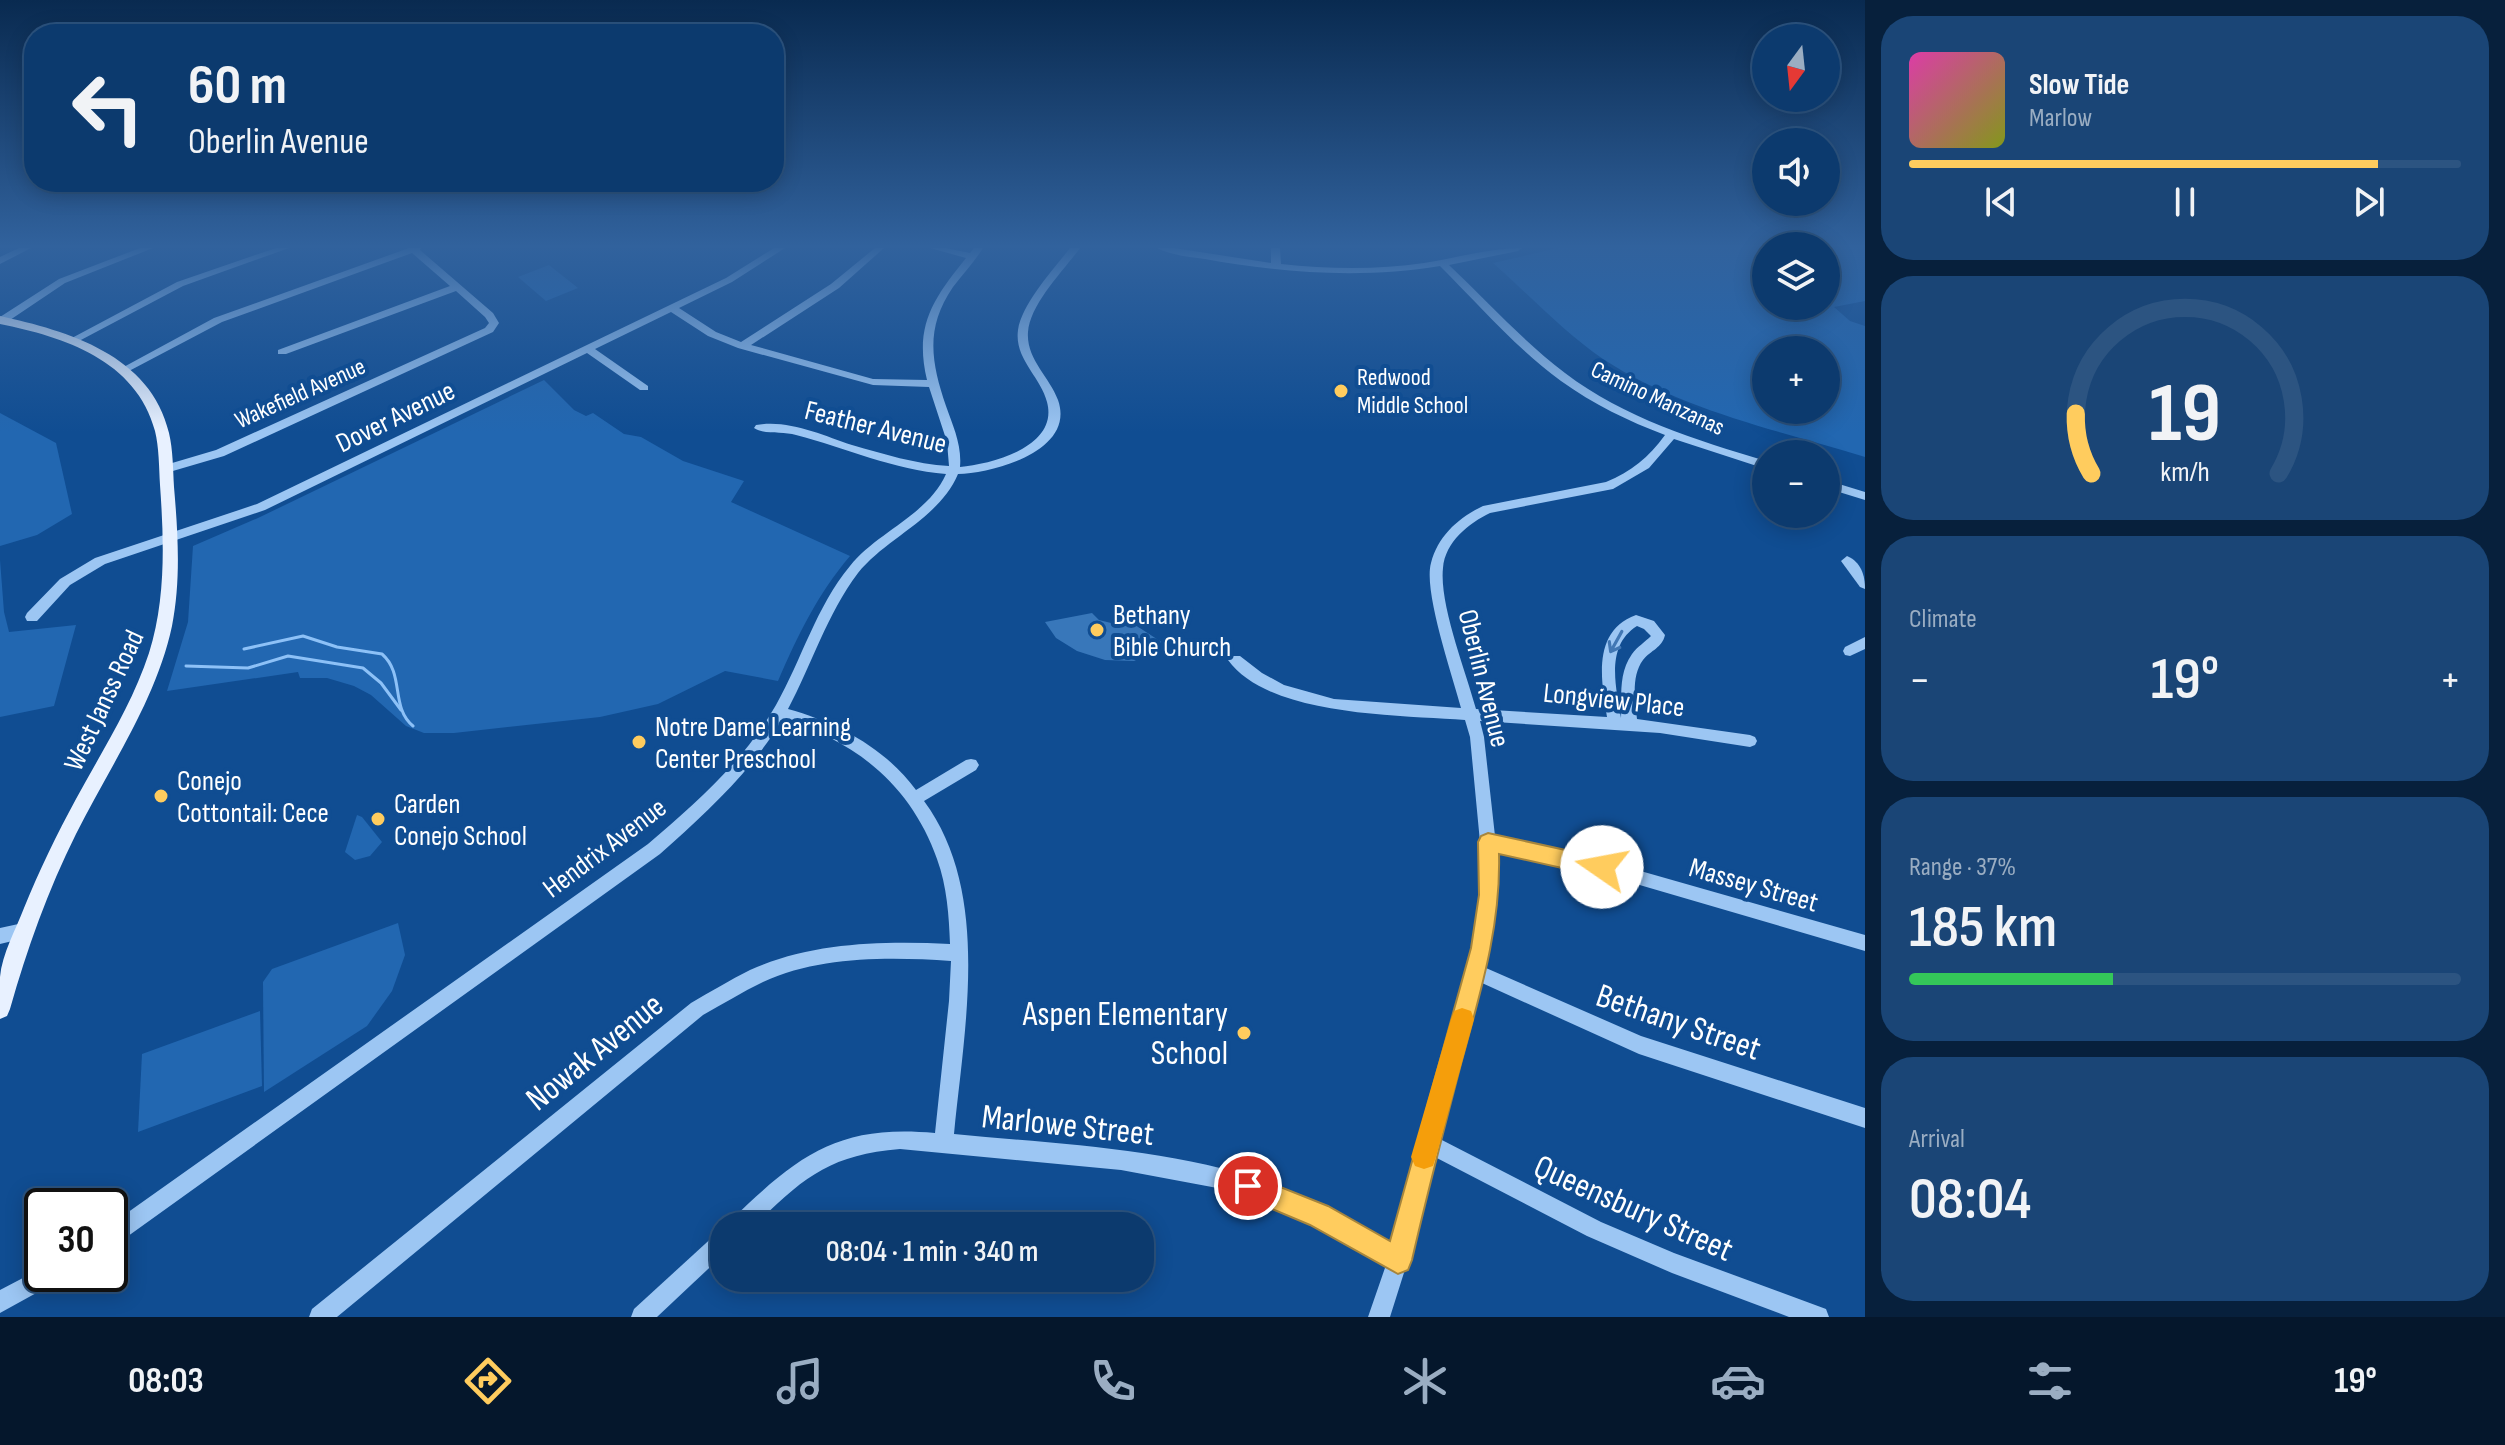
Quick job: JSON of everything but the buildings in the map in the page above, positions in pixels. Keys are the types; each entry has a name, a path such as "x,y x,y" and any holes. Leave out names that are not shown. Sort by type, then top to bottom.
{"main road":[{"name":"West Janss Road","path":"0,1009 23,931 69,830 138,699 159,647 168,603 166,469 158,416 140,384 101,351 75,339 2,320"}],"street":[{"path":"75,339 131,309"},
{"path":"125,369 218,320 247,309"},
{"path":"282,352 397,309"},
{"name":"Wakefield Avenue","path":"166,469 220,453 474,339 492,327 493,320 482,309"},
{"name":"Dover Avenue","path":"32,617 50,596 83,569 118,553 261,507 668,309"},
{"path":"673,309 712,334 742,346 873,382 934,384"},
{"path":"742,346 799,309"},
{"path":"932,309 927,324 925,350 955,455 954,470"},
{"name":"Feather Avenue","path":"760,428 787,428 897,462 937,470 984,468 1018,457 1042,440 1051,427 1054,415 1051,391 1030,363 1022,332 1033,309"},
{"name":"Camino Manzanas","path":"1487,309 1566,379 1618,409 1672,433 1752,460"},
{"path":"588,349 644,388"},
{"name":"Oberlin Avenue","path":"1379,1317 1398,1260 1476,972 1488,916 1488,842 1473,713 1439,603 1436,566 1447,539 1470,517 1487,509 1609,486 1627,479 1652,461 1672,433"},
{"name":"Hendrix Avenue","path":"128,1224 654,849 716,794 745,761 779,713 822,616 843,584 874,548 931,502 954,470"},
{"path":"1840,488 1865,496"},
{"path":"1847,561 1865,584"},
{"path":"1636,620 1649,625 1658,635 1657,641 1635,656 1623,724 1607,668 1614,641 1636,620"},
{"path":"1850,651 1865,642"},
{"name":"Longview Place","path":"1235,660 1280,689 1320,702 1623,724 1750,741"},
{"path":"779,713 820,725 855,743 890,770 916,798 935,829 949,864 960,953 944,1142"},
{"path":"916,798 971,765"},
{"name":"Massey Street","path":"1488,842 1602,867 1865,943"},
{"path":"0,936 23,931"},
{"name":"Nowak Avenue","path":"320,1317 697,1009 759,975 812,961 850,953 906,949 960,953"},
{"name":"Bethany Street","path":"1476,972 1639,1045 1865,1118"},
{"name":"Marlowe Street","path":"754,1212 800,1170 827,1155 868,1141 944,1142 1121,1160 1228,1180 1268,1192 1319,1215 1398,1260"},
{"name":"Queensbury Street","path":"1428,1143 1594,1229 1672,1263 1818,1317"},
{"path":"642,1317 710,1253"},
{"path":"0,1302 24,1289"}],"shaded area":[{"path":"1544,309 1752,309 1752,320 1840,320 1840,312 1850,321 1865,326 1865,457 1840,450 1840,440 1808,440 1754,424 1840,424 1840,336 1752,336 1752,424 1664,392 1603,359"},
{"path":"544,380 574,410 586,416 593,413 624,434 641,437 683,461 744,481 731,502 850,556 809,616 778,681 725,671 658,704 600,717 454,733 424,733 406,726 371,695 354,686 327,678 300,678 298,672 167,691 188,622 193,546 258,518"},
{"path":"0,413 56,443 72,514 37,535 0,546"},
{"path":"0,560 4,612 9,632 76,625 54,706 0,717"},
{"path":"357,815 382,842 370,856 355,860 345,852"},
{"path":"398,923 405,955 392,991 367,1026 264,1092 263,982 272,969"},
{"path":"260,1011 262,1086 138,1132 142,1054"}],"waterway":[{"path":"244,649 303,636 337,647 382,654 393,671 402,710 413,726"},
{"path":"186,666 248,668 288,656 363,668 381,683 401,710"}],"slow traffic":[{"path":"1424,1157 1462,1019"}],"place":[{"name":"Redwood Middle School","path":"1341,391"},
{"name":"Bethany Bible Church","path":"1097,630"},
{"name":"Notre Dame Learning Center Preschool","path":"639,742"},
{"name":"Conejo Cottontail: Cece","path":"161,796"},
{"name":"Carden Conejo School","path":"378,819"},
{"name":"Aspen Elementary School","path":"1244,1033"}],"route":[{"path":"1248,1186 1319,1215 1398,1260 1416,1183 1482,948 1490,895 1488,842 1602,867"}]}
